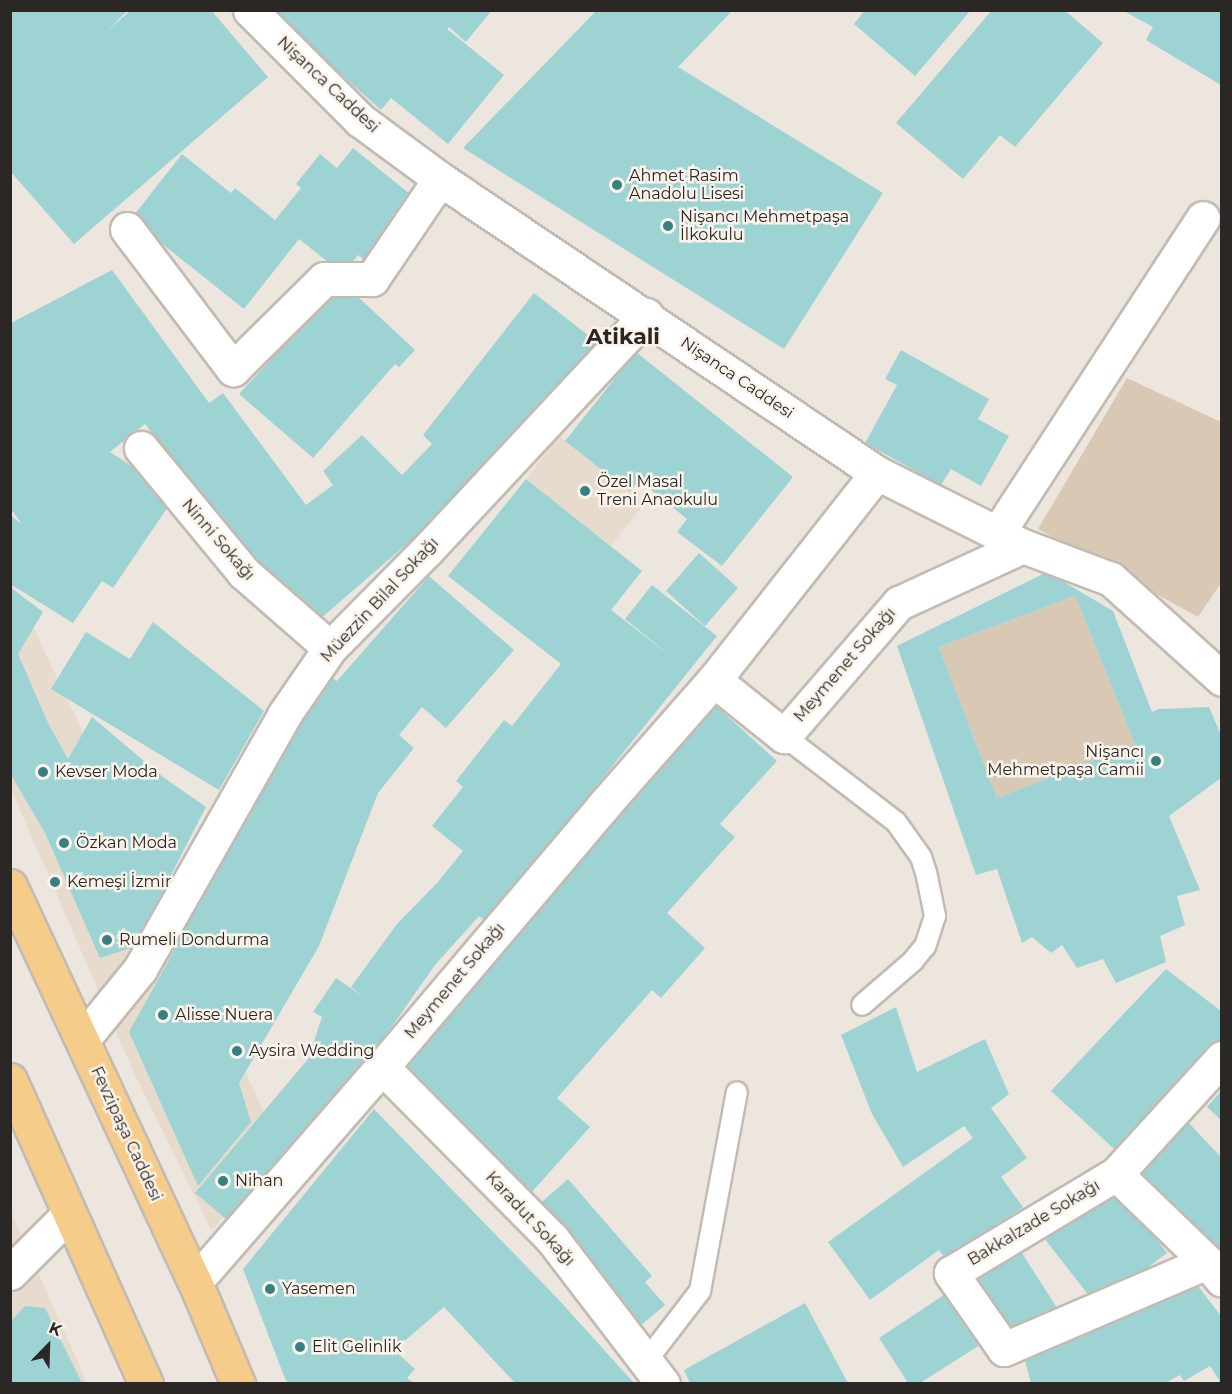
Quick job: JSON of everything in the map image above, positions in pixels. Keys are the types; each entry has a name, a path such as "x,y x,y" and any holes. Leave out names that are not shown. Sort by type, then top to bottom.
{"main road":[{"name":"Fevzipaşa Caddesi","path":"10,886 195,1282 238,1383"},
{"path":"10,1080 16,1114 69,1214 146,1383"}],"street":[{"name":"Nişanca Caddesi","path":"250,10 360,120 440,179 646,315 878,473 1010,540 1111,579 1221,679"},
{"path":"127,229 233,369 324,279 372,279 440,179"},
{"path":"1010,540 1203,218"},
{"name":"Müezzin Bilal Sokağı","path":"83,1039 140,969 284,715 330,648 428,549 646,315"},
{"name":"Ninni Sokağı","path":"141,448 244,573 330,648"},
{"name":"Meymenet Sokağı","path":"195,1282 382,1067 603,805 714,680 878,473"},
{"name":"Meymenet Sokağı","path":"714,680 784,736 899,603 1010,540"},
{"name":"Bakkalzade Sokağı","path":"1214,1271 1004,1349 951,1273 1116,1174 1221,1058"},
{"name":"Karadut Sokağı","path":"382,1067 553,1240 655,1372"},
{"path":"1116,1174 1214,1271"},
{"path":"10,1273 69,1214"}],"lane":[{"path":"784,736 896,822 921,857 926,872 935,916 925,946 913,961 862,1005"},
{"path":"655,1372 700,1291 737,1092"}],"shaded area":[{"path":"1127,378 1221,422 1221,583 1198,617 1038,529"},
{"name":"Özel Masal Treni Anaokulu","path":"559,436 644,504 611,546 526,479"},
{"path":"10,579 280,1145 212,1231 134,1073 11,789"},
{"path":"1075,596 1135,744 997,798 939,647"},
{"path":"11,1212 87,1383 11,1383"}],"building":[{"path":"10,10 128,10 107,31 131,10 211,10 268,77 74,244 10,171"},
{"path":"269,10 492,10 466,42 449,27 447,29 504,75 448,144 391,98 381,110"},
{"path":"597,10 733,10 678,67 883,193 784,349 463,148"},
{"path":"865,10 971,10 915,76 854,24"},
{"path":"992,10 1064,10 1103,43 1015,147 1000,135 963,179 896,123"},
{"path":"1122,10 1221,10 1221,85 1146,40 1153,27"},
{"path":"353,148 410,194 392,216 405,225 372,266 358,255 343,274 299,239 244,309 131,219 182,154 231,193 235,188 275,220 301,188 296,184 320,154 337,168"},
{"path":"112,270 209,403 223,393 306,505 333,485 323,471 362,435 402,475 432,444 423,435 534,293 598,343 474,486 320,619 242,553 145,424 110,452 176,495 113,588 102,581 73,623 10,584 10,515 22,524 10,508 10,329 13,322"},
{"path":"342,282 415,350 399,367 395,364 313,458 239,394"},
{"path":"901,350 989,399 978,419 1009,436 981,486 951,469 941,485 865,443 897,385 885,379"},
{"path":"636,352 793,477 722,566 677,532 687,519 639,480 630,492 565,441"},
{"path":"526,479 642,571 611,610 672,657 625,619 652,585 717,636 487,922 479,916 435,965 374,1052 238,1229 195,1193 308,1059 322,1017 313,1012 336,978 364,997 351,987 397,924 437,883 463,851 432,826 463,787 456,781 504,720 512,726 561,664 448,576"},
{"path":"699,553 738,588 705,626 666,591"},
{"name":"Nişancı Mehmetpaşa Camii","path":"1047,572 1113,611 1152,712 1159,709 1209,707 1221,735 1221,778 1169,816 1200,890 1177,896 1185,925 1160,936 1166,962 1116,983 1103,959 1077,968 1062,945 1051,953 1032,937 1022,943 997,869 976,875 897,646","holes":["1075,596 1135,744 997,798 939,647"]},
{"path":"429,576 514,650 446,728 422,707 399,735 414,748 378,793 319,946 239,1083 251,1122 198,1186 129,1032 211,877 328,676 337,681"},
{"path":"10,587 43,612 18,654 49,725 68,759 92,717 163,777 206,807 134,947 100,958 45,833 10,773"},
{"path":"153,622 264,711 219,790 51,689 86,632 130,659"},
{"path":"714,704 777,761 720,824 735,837 667,913 705,948 661,998 652,990 557,1098 590,1127 531,1193 428,1102 397,1067 448,1002"},
{"path":"1166,969 1221,1011 1221,1047 1123,1157 1051,1091"},
{"path":"896,1007 917,1072 985,1039 1009,1094 991,1108 1027,1158 1001,1177 1023,1207 947,1261 939,1250 870,1300 828,1242 973,1138 964,1126 903,1167 872,1114 841,1035"},
{"path":"1221,1091 1221,1120 1207,1107"},
{"path":"374,1109 558,1299 634,1383 515,1383 444,1307 394,1350 415,1369 407,1378 414,1383 294,1383 286,1381 243,1269"},
{"path":"1184,1118 1221,1157 1221,1265 1129,1170"},
{"path":"568,1179 652,1276 645,1282 665,1305 640,1326 536,1207"},
{"path":"1114,1184 1167,1253 1097,1306 1044,1238"},
{"path":"1018,1247 1061,1314 996,1334 963,1282"},
{"path":"1188,1273 1221,1316 1221,1383 1210,1366 1184,1381 1180,1375 1165,1383 1031,1383 1022,1350 1058,1340 1060,1345 1113,1323"},
{"path":"947,1293 980,1345 920,1383 908,1383 879,1338"},
{"path":"805,1303 848,1383 690,1383 684,1370"},
{"path":"25,1306 45,1308 82,1383 10,1383 10,1322"}],"place":[{"name":"Ahmet Rasim Anadolu Lisesi","path":"617,185"},
{"name":"Nişancı Mehmetpaşa İlkokulu","path":"668,226"},
{"name":"Özel Masal Treni Anaokulu","path":"585,491"},
{"name":"Nişancı Mehmetpaşa Camii","path":"1156,761"},
{"name":"Kevser Moda","path":"43,772"},
{"name":"Özkan Moda","path":"64,843"},
{"name":"Kemeşi İzmir","path":"55,882"},
{"name":"Rumeli Dondurma","path":"107,940"},
{"name":"Alisse Nuera","path":"163,1015"},
{"name":"Aysira Wedding","path":"237,1051"},
{"name":"Nihan","path":"223,1181"},
{"name":"Yasemen","path":"270,1289"},
{"name":"Elit Gelinlik","path":"300,1347"}],"district":[{"name":"Atikali","path":"623,337"}]}
